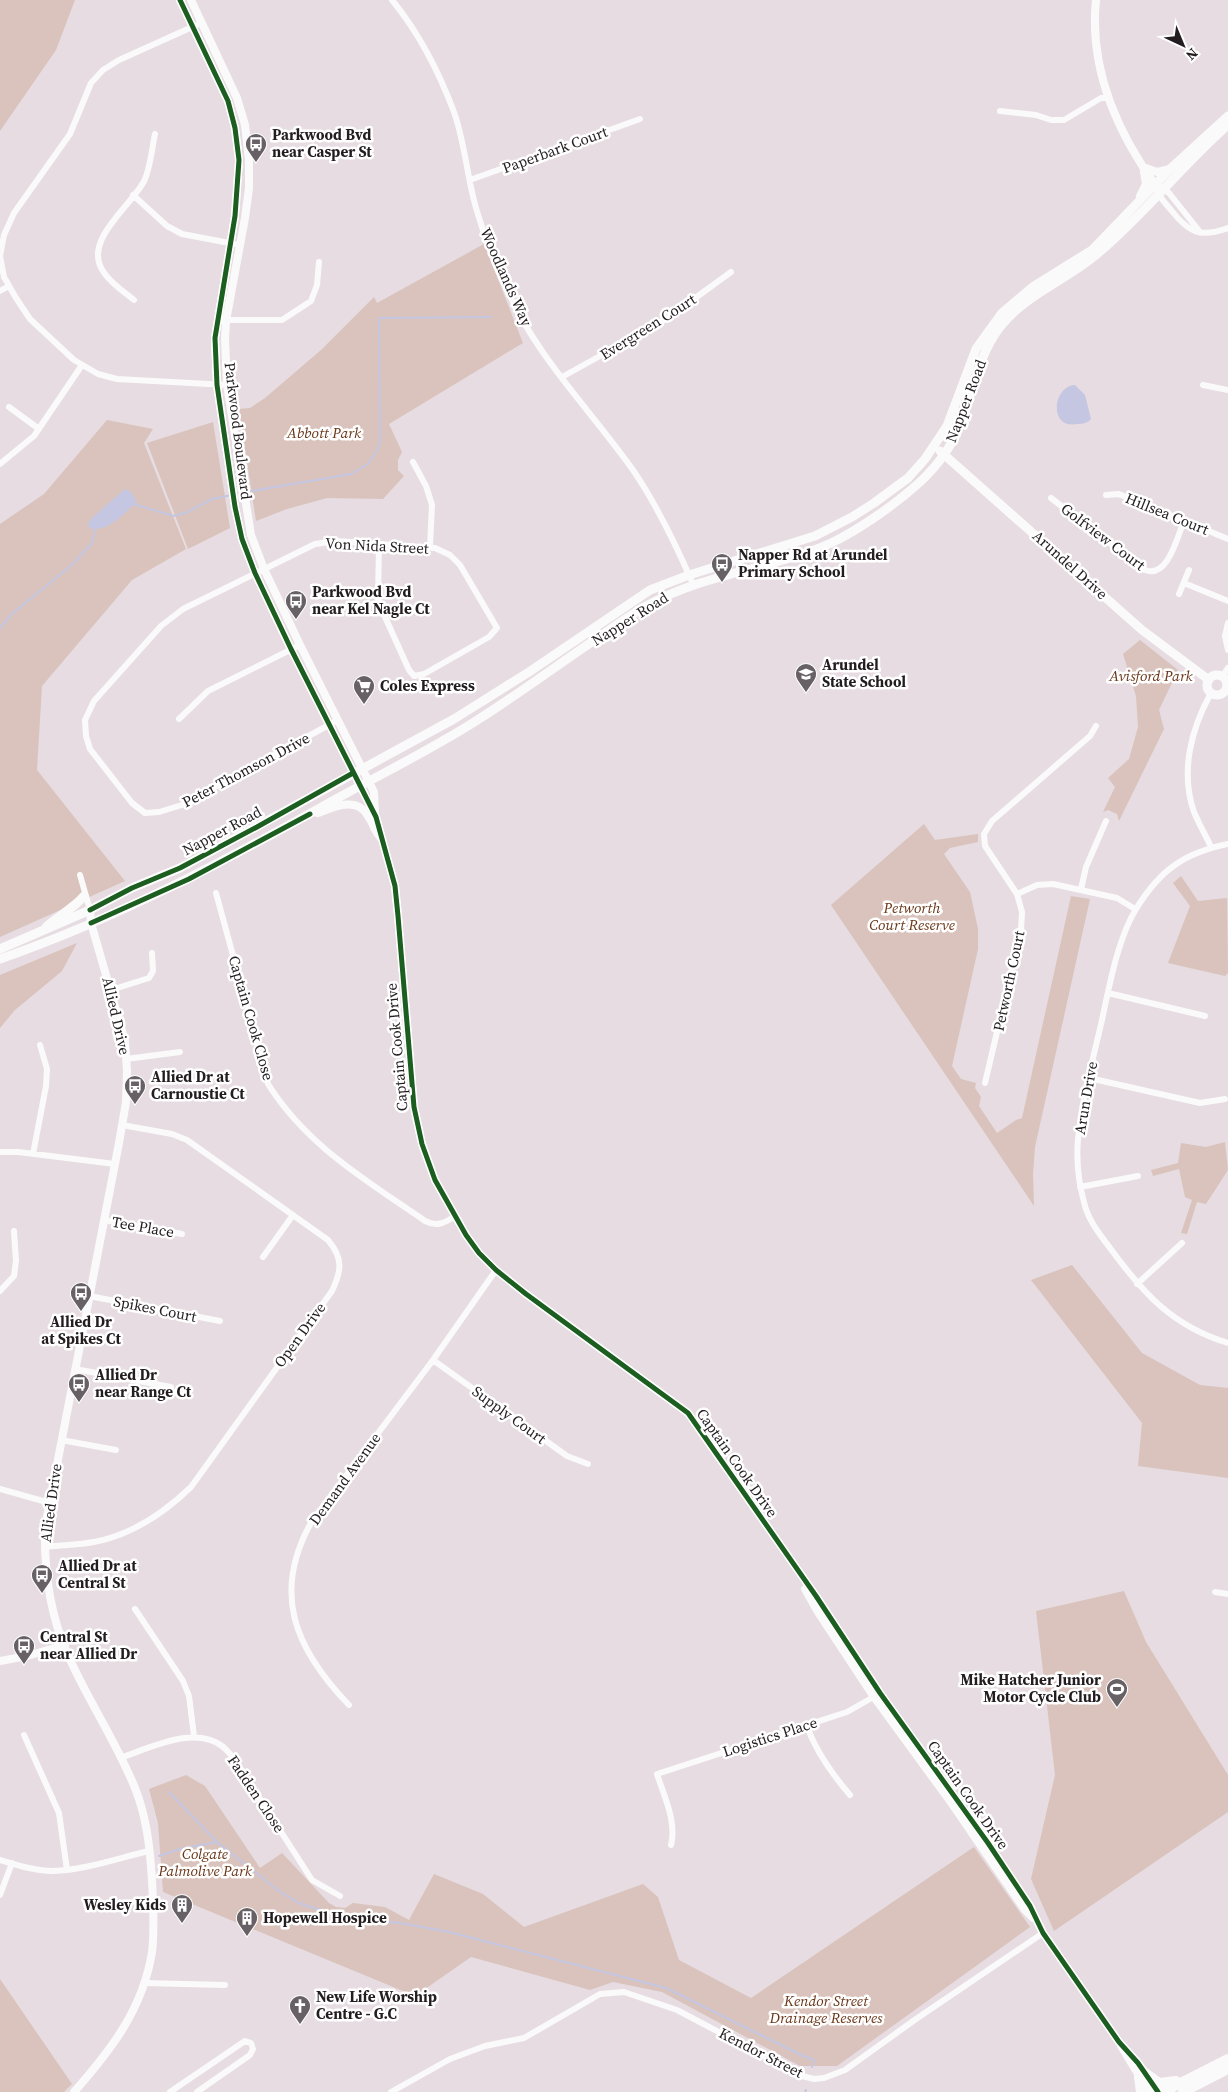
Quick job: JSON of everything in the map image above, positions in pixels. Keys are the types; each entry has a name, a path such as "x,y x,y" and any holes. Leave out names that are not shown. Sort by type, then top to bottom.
{"highway":[{"path":"1141,2092 1141,2074 1161,2084 1186,2088 1228,2059"},
{"path":"1163,2092 1186,2088 1228,2069"}],"main road":[{"name":"Napper Road","path":"0,949 38,934 132,888 180,868 454,719 529,672 650,590 831,543 854,530 905,494 921,480 944,454 959,427 984,354 1004,322 1028,299 1095,256 1159,189 1170,169 1228,116"},
{"name":"Napper Road","path":"0,960 43,944 205,871 310,814 479,720 644,607 691,579 795,544 834,527 874,503 908,478 923,463 946,426 976,349 1002,313 1034,286 1092,250 1228,125"},
{"name":"Arundel Drive","path":"934,446 1136,624 1209,680"},
{"path":"1215,676 1222,677 1226,683 1227,691 1217,696 1211,693 1207,687 1209,680 1215,676"},
{"path":"38,934 60,914 75,906 84,896"}],"street":[{"name":"Parkwood Boulevard","path":"180,0 228,101 240,160 239,187 215,338 217,385 235,506 242,538 255,573 291,649 329,725 358,771"},
{"name":"Parkwood Boulevard","path":"191,0 237,98 245,125 249,160 249,188 226,321 225,339 227,385 251,535 264,569 338,720 364,784 374,792 376,817"},
{"name":"Woodlands Way","path":"392,0 422,41 455,114 476,208 491,250 517,311 543,352 633,470 657,510 691,579"},
{"path":"1096,0 1097,44 1101,72 1108,98 1146,177 1144,190 1116,226"},
{"path":"201,23 119,60 103,70 91,83 70,134 14,213 4,235 0,256 4,277 30,319 74,360 82,365 98,374 117,379 227,385"},
{"path":"1000,111 1036,115 1051,120 1064,120 1101,98 1108,98"},
{"name":"Paperbark Court","path":"470,180 640,119"},
{"path":"134,300 105,275 97,262 96,251 103,236 144,182 155,134"},
{"path":"1142,166 1157,172 1170,169"},
{"path":"1142,166 1159,189 1200,233 1216,232 1228,228"},
{"path":"133,195 167,226 182,234 240,245"},
{"path":"217,320 282,320 298,311 311,301 317,285 319,262"},
{"name":"Evergreen Court","path":"562,377 665,320 731,272"},
{"path":"0,291 9,286"},
{"path":"0,464 28,442 39,429 82,365"},
{"path":"1203,385 1228,390"},
{"path":"10,407 39,429"},
{"path":"413,462 426,486 432,505 430,547"},
{"name":"Hillsea Court","path":"1106,495 1119,494 1228,539"},
{"name":"Golfview Court","path":"1051,498 1145,570 1151,572 1160,570 1168,560 1184,521"},
{"name":"Von Nida Street","path":"264,569 316,544 336,541 430,547 435,548 450,555 460,565 497,628 489,638 424,674 414,676 409,670 381,608 377,588 379,544"},
{"name":"Peter Thomson Drive","path":"264,569 183,609 161,626 94,701 85,720 86,736 90,750 132,803 145,812 159,812 182,805 338,720"},
{"path":"1179,594 1189,570"},
{"path":"1184,583 1228,600"},
{"path":"1228,623 1225,636 1228,650"},
{"path":"179,719 208,691 300,645"},
{"path":"1222,677 1228,668"},
{"path":"1211,693 1196,724 1190,744 1188,772 1188,788 1194,812 1211,847"},
{"name":"Petworth Court","path":"985,1083 1021,930 1022,912 1017,894 985,846 984,834 992,821 1090,736 1096,726"},
{"path":"310,814 334,806 352,805 365,811 369,816 375,833 383,841"},
{"name":"Captain Cook Drive","path":"376,817 395,886 414,1106 422,1144 432,1171 454,1217 479,1253 496,1270 688,1413 797,1571 877,1695 985,1839 1030,1906 1042,1933 1119,2042 1124,2053 1158,2092"},
{"path":"1081,889 1086,868 1106,822"},
{"name":"Arun Drive","path":"1228,844 1211,847 1186,857 1166,872 1136,909 1125,932 1108,993 1089,1078 1078,1141 1080,1187 1085,1209 1098,1232 1137,1284 1167,1312 1188,1326 1228,1343"},
{"path":"80,874 84,896 90,910"},
{"path":"1017,894 1037,885 1053,884 1117,898 1136,909"},
{"name":"Captain Cook Close","path":"216,893 268,1084 283,1108 324,1149 425,1221 439,1224 454,1217"},
{"name":"Allied Drive","path":"74,2092 121,2035 137,2003 144,1983 153,1941 149,1851 145,1819 135,1788 66,1650 56,1623 44,1547 45,1527 61,1440 126,1102 125,1041 91,923 90,910"},
{"path":"111,990 149,978 153,971 152,953"},
{"path":"1108,993 1206,1016"},
{"path":"33,1154 46,1086 47,1069 40,1045"},
{"path":"126,1059 180,1052"},
{"path":"1089,1078 1200,1103 1225,1100"},
{"name":"Open Drive","path":"44,1547 96,1542 126,1532 152,1519 173,1504 191,1487 332,1291 338,1278 340,1264 337,1252 328,1240 188,1140 172,1134 122,1125"},
{"path":"0,1152 115,1164"},
{"path":"1080,1187 1138,1176"},
{"path":"263,1257 293,1215"},
{"name":"Tee Place","path":"104,1220 182,1234"},
{"path":"0,1291 14,1276 16,1261 14,1231"},
{"path":"1137,1284 1182,1243"},
{"name":"Demand Avenue","path":"349,1705 331,1686 307,1650 297,1628 291,1600 293,1567 300,1542 312,1521 433,1360 496,1270"},
{"name":"Spikes Court","path":"90,1296 220,1321"},
{"name":"Supply Court","path":"433,1360 566,1456 588,1464"},
{"path":"75,1369 171,1387"},
{"path":"61,1440 116,1450"},
{"path":"0,1489 50,1503"},
{"path":"1215,1592 1228,1594"},
{"path":"120,1758 194,1736 189,1696 183,1681 135,1609"},
{"path":"0,1660 27,1656 65,1645"},
{"name":"Logistics Place","path":"671,1845 673,1836 672,1825 657,1774 807,1726 856,1708 877,1695"},
{"path":"807,1726 814,1745 850,1795"},
{"path":"24,1735 59,1813 67,1870"},
{"name":"Fadden Close","path":"194,1736 208,1739 222,1746 233,1758 312,1880 340,1896"},
{"path":"0,1860 37,1869 67,1870 149,1851"},
{"path":"0,1895 12,1863"},
{"name":"Kendor Street","path":"390,2092 450,2059 485,2046 524,2038 600,1994 624,1992 677,2010 802,2076 814,2079 824,2078 845,2070 916,2018 1042,1933"},
{"path":"144,1983 225,1985"},
{"path":"170,2092 245,2041 251,2043 253,2049 250,2055 197,2092"},
{"name":"Captain Cook Drive","path":"1141,2074 1149,2092"}],"green space":[{"path":"0,0 75,0 56,50 0,131"},
{"name":"Abbott Park","path":"484,244 523,343 389,424 402,452 398,460 398,470 404,476 383,499 327,498 287,509 256,521 239,409 250,408 265,398 321,350 374,297 377,303"},
{"path":"107,420 153,429 144,443 186,549 132,580 42,686 37,770 125,881 0,937 0,524 44,494"},
{"path":"213,422 230,528 188,549 147,443"},
{"name":"Avisford Park","path":"1140,640 1178,670 1159,710 1164,729 1119,821 1117,814 1108,810 1103,812 1115,787 1108,778 1129,759 1138,727 1136,696 1123,654"},
{"name":"Petworth Court Reserve","path":"924,824 935,840 978,834 978,842 950,848 944,854 970,892 978,929 978,949 952,1066 961,1079 976,1083 975,1088 981,1097 979,1106 997,1133 1022,1118 1071,896 1090,899 1035,1147 1033,1174 1034,1206 831,905"},
{"path":"1181,876 1198,901 1227,898 1228,973 1225,976 1168,963 1190,906 1173,883"},
{"path":"77,943 62,971 15,1010 0,1028 0,975"},
{"path":"1225,1142 1228,1170 1206,1204 1197,1202 1187,1234 1181,1233 1192,1200 1185,1197 1179,1169 1153,1176 1151,1170 1178,1163 1181,1143 1206,1147"},
{"path":"1072,1265 1142,1353 1200,1385 1228,1388 1228,1478 1138,1466 1142,1423 1031,1280"},
{"name":"Mike Hatcher Junior Motor Cycle Club","path":"1124,1591 1146,1642 1228,1775 1228,1812 1054,1931 1031,1879 1055,1775 1036,1611"},
{"name":"Kendor Street Drainage Reserves","path":"186,1775 205,1786 260,1868 282,1853 329,1903 336,1907 345,1908 353,1903 385,1907 409,1920 434,1874 483,1894 524,1927 643,1884 658,1897 679,1960 751,1998 974,1847 1030,1927 837,2066 800,2066 662,1992 613,1982 590,1990 471,1957 415,1996 163,1892 158,1823 149,1789"},
{"path":"0,1979 72,2084 64,2092 0,2092"}],"water":[{"path":"1075,385 1085,395 1091,419 1083,423 1067,424 1061,420 1058,414 1058,399 1068,387"},
{"path":"125,489 131,492 137,502 109,525 96,529 89,528 88,523 92,518"}],"waterway":[{"path":"246,492 351,474 368,464 377,451 380,441 379,318 491,317"},
{"path":"133,504 174,516 188,512 212,499 232,495"},
{"path":"0,628 12,614 73,564 92,543 96,527"},
{"path":"169,1792 217,1842"},
{"path":"159,1856 180,1849 217,1842 279,1891 299,1903 341,1917 400,1923 449,1932 666,1988 814,2060 812,2067"}],"cycle path":[{"path":"180,0 228,101 235,128 239,160 235,216 215,338 217,385 235,507 242,539 255,573 291,649 376,817 395,886 414,1107 422,1144 435,1180 466,1235 479,1253 496,1270 688,1413 816,1596 880,1693 988,1843 1030,1906 1043,1933 1119,2042 1138,2063 1158,2092"},
{"path":"90,910 132,888 180,868 353,773"},
{"path":"91,923 189,879 310,814"}],"place":[{"name":"Parkwood Bvd near Casper St","path":"256,163"},
{"name":"Napper Rd at Arundel Primary School","path":"722,583"},
{"name":"Parkwood Bvd near Kel Nagle Ct","path":"296,620"},
{"name":"Arundel State School","path":"806,693"},
{"name":"Coles Express","path":"364,705"},
{"name":"Allied Dr at Carnoustie Ct","path":"135,1105"},
{"name":"Allied Dr at Spikes Ct","path":"81,1312"},
{"name":"Allied Dr near Range Ct","path":"79,1403"},
{"name":"Allied Dr at Central St","path":"42,1594"},
{"name":"Central St near Allied Dr","path":"24,1665"},
{"name":"Mike Hatcher Junior Motor Cycle Club","path":"1117,1708"},
{"name":"Wesley Kids","path":"182,1924"},
{"name":"Hopewell Hospice","path":"247,1937"},
{"name":"New Life Worship Centre - G.C","path":"300,2025"}],"park label":[{"name":"Colgate Palmolive Park","path":"205,1862"}]}
